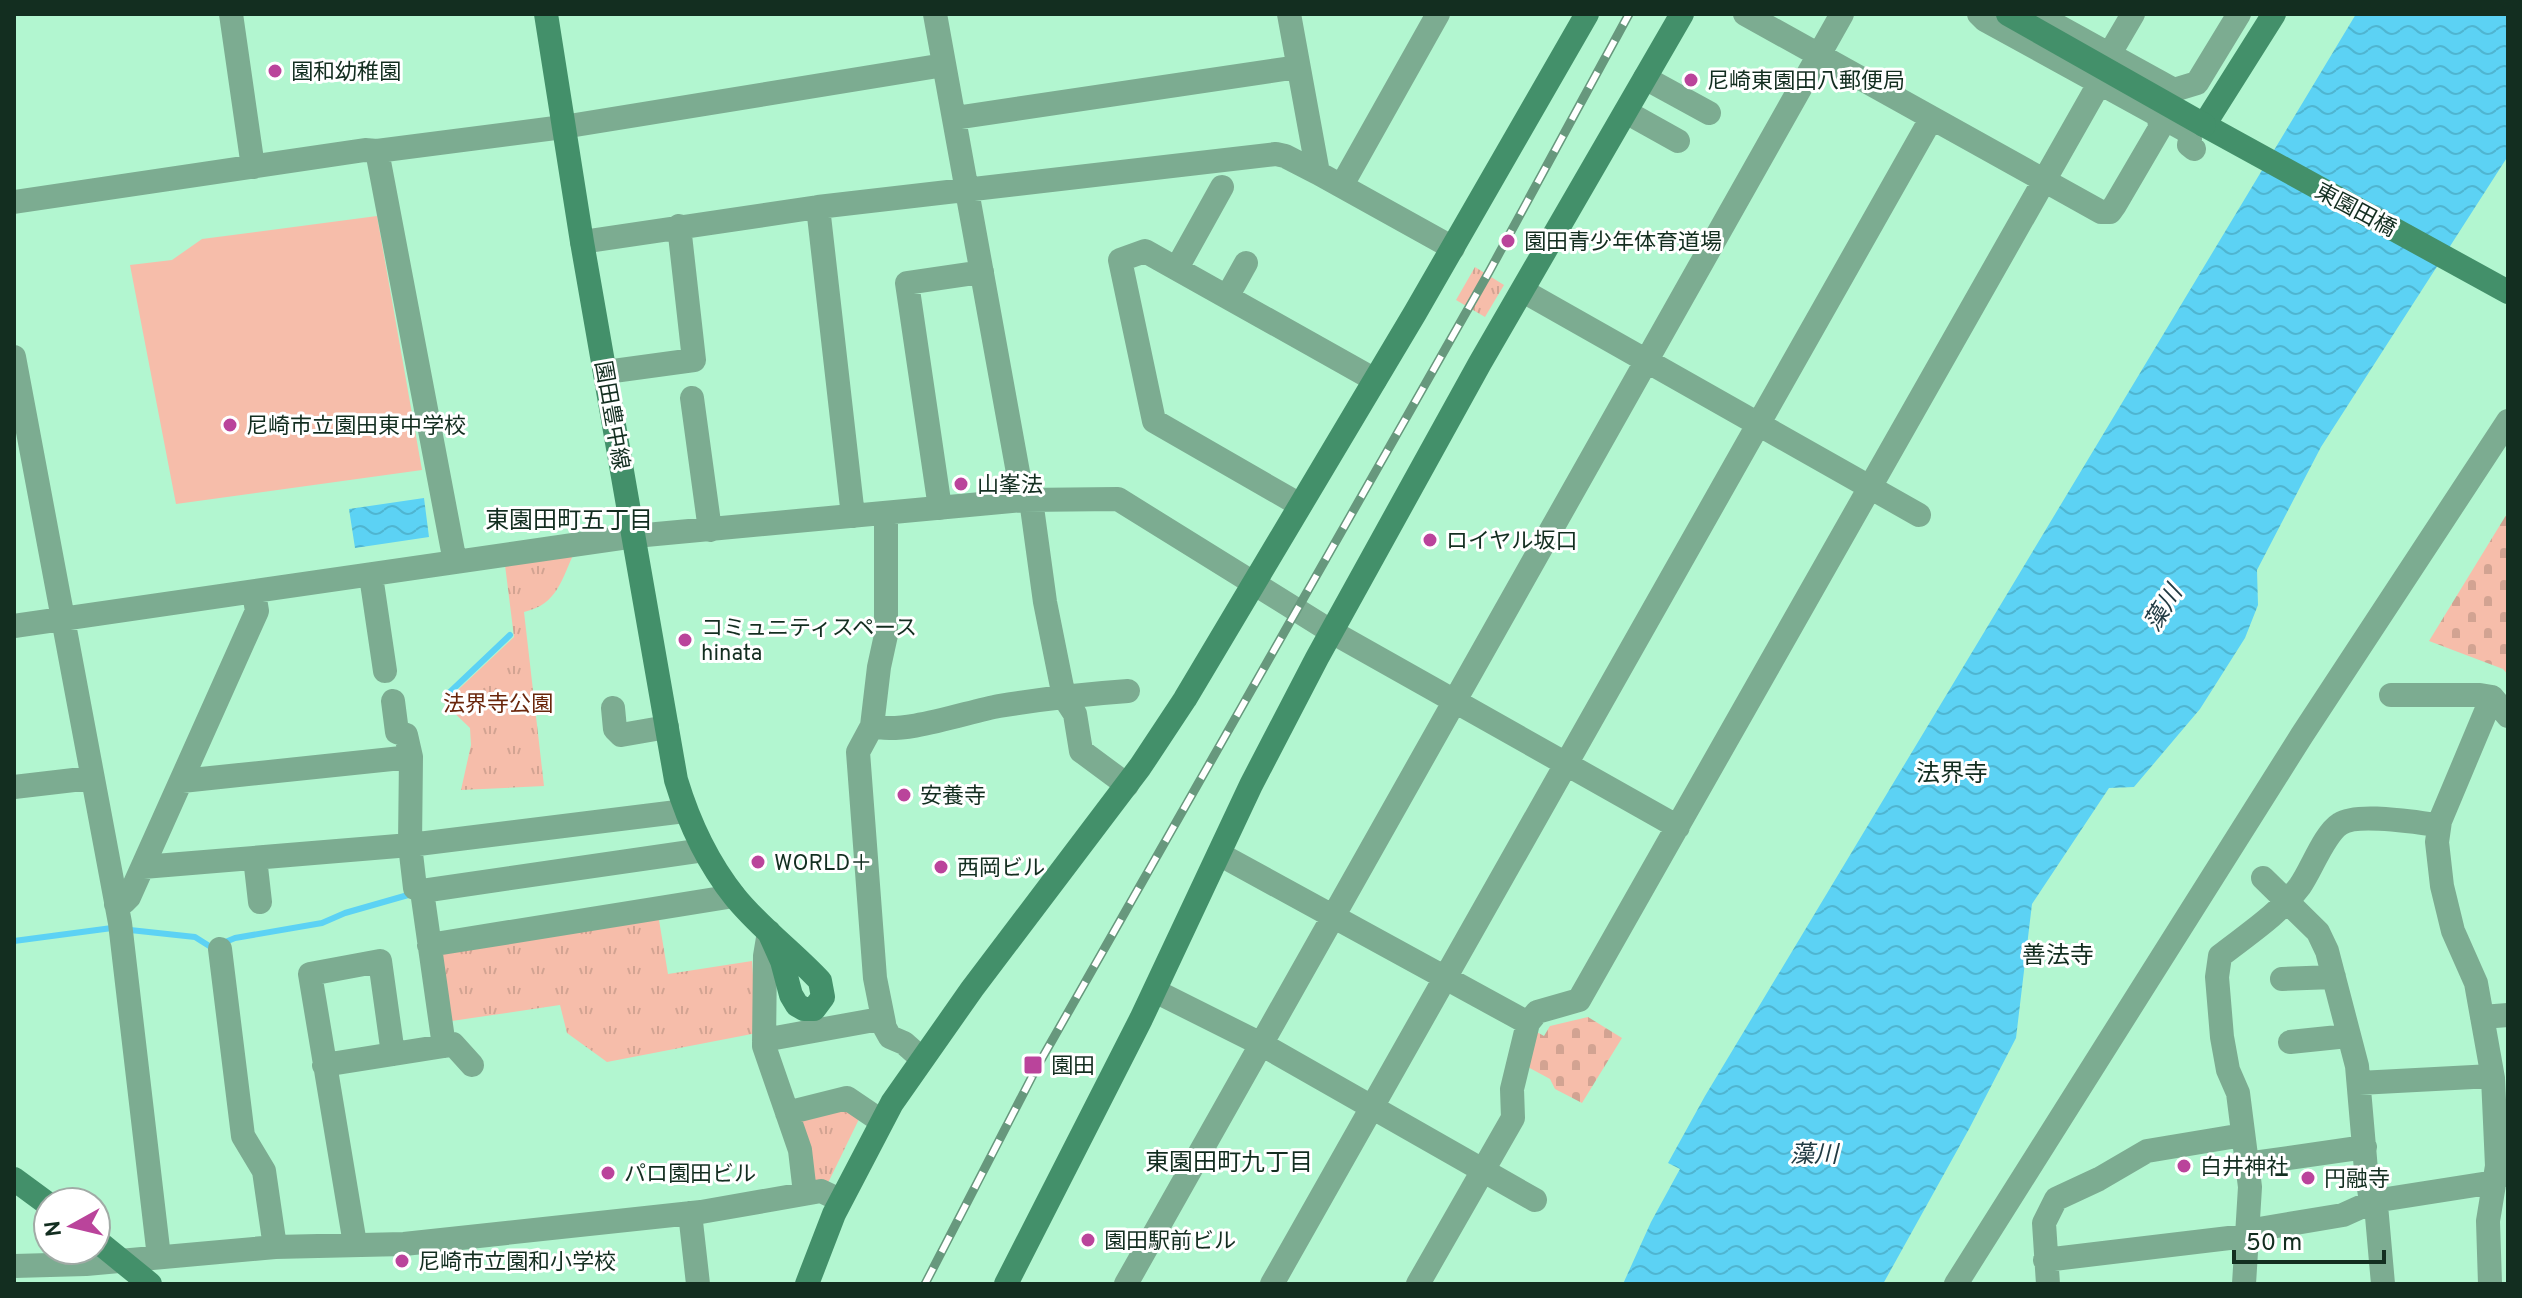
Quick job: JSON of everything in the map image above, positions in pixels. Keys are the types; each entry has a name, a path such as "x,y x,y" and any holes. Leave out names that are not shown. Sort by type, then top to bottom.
{"street":[{"path":"231,14 253,167"},
{"name":"園田豊中線","path":"546,14 582,242 676,780 685,811 704,850 734,896 769,932 765,956 764,1040"},
{"path":"935,14 1064,697 1075,714 1081,751 1127,785"},
{"path":"1289,14 1318,173"},
{"path":"1342,185 1438,14"},
{"path":"807,1284 840,1200 881,1121 921,1058 1127,785 1185,699 1453,248 1587,14"},
{"path":"1006,1284 1155,991 1273,742 1523,291 1682,14"},
{"path":"1745,14 2101,212 2110,212 2160,128 2159,116 2174,90 2197,83 2239,14"},
{"path":"1126,1284 1842,14"},
{"path":"1979,14 2187,131 2189,145 2194,149"},
{"name":"東園田橋","path":"2008,14 2508,292"},
{"path":"2036,14 2174,90"},
{"path":"1418,1284 1513,1118 1512,1089 1528,1023 1537,1012 1579,1000 2043,180 2133,14"},
{"path":"2204,125 2274,14"},
{"path":"14,202 365,150 563,127 944,65"},
{"path":"955,118 1298,67"},
{"path":"1645,78 1709,113"},
{"path":"1626,112 1678,141"},
{"path":"1272,1284 1931,119"},
{"path":"377,151 455,562"},
{"path":"582,242 967,188 1270,155 1285,156 1453,248"},
{"path":"1177,268 1222,187"},
{"path":"818,207 853,516"},
{"path":"606,372 694,360 679,226"},
{"path":"1300,505 1154,421 1120,260 1145,251 1375,380"},
{"path":"1227,297 1246,263"},
{"path":"940,508 907,283 982,272"},
{"path":"1523,291 1919,515"},
{"path":"14,357 116,904 159,1257"},
{"path":"692,398 710,530"},
{"path":"1956,1284 2302,735 2508,421"},
{"path":"14,626 635,536 1027,500 1118,499 1332,632 1678,827"},
{"path":"886,514 886,635 872,726 858,752 875,978 884,1023 890,1037 904,1043 921,1058"},
{"path":"371,576 385,671"},
{"path":"116,904 127,900 182,781 257,611 254,593"},
{"path":"872,726 882,729 998,707 1128,691"},
{"path":"2391,695 2492,697 2508,716"},
{"path":"2490,1284 2498,1220 2492,1076 2476,983 2453,931 2444,899 2437,842 2439,825 2492,697"},
{"path":"393,701 397,732 406,735 411,757 406,845 415,888 422,891 704,850"},
{"path":"613,708 615,729 621,735 667,727"},
{"path":"182,781 411,757"},
{"path":"14,787 91,778"},
{"path":"143,867 406,845 685,811"},
{"path":"2244,1284 2250,1187 2238,1093 2228,1070 2222,1037 2217,977 2220,956 2287,902 2301,885 2329,836 2341,823 2363,819 2439,825"},
{"path":"1219,854 1528,1023"},
{"path":"255,858 260,902"},
{"path":"2263,878 2318,932 2334,977 2359,1083 2383,1284"},
{"path":"422,891 444,1046"},
{"path":"429,945 734,896"},
{"path":"220,949 243,1136 264,1171 275,1247"},
{"path":"355,1244 310,974 380,961 393,1054"},
{"path":"2282,979 2334,977"},
{"path":"1155,991 1261,1044 1535,1200"},
{"path":"2482,1017 2508,1015"},
{"path":"805,1193 800,1150 769,1063 764,1040 880,1019 884,1023"},
{"path":"2290,1042 2348,1036"},
{"path":"324,1065 453,1044 472,1065"},
{"path":"2359,1083 2492,1076"},
{"path":"787,1113 847,1098 881,1121"},
{"path":"2243,1135 2147,1151 2056,1199 2044,1223 2046,1272 2343,1215 2374,1201 2495,1182"},
{"path":"2246,1164 2365,1147"},
{"path":"14,1179 32,1192"},
{"path":"14,1266 123,1261 275,1247 419,1243 690,1213 821,1191 840,1200"},
{"path":"690,1213 698,1284"},
{"path":"112,1252 150,1284"}],"green space":[{"path":"377,216 422,470 176,504 130,265 172,260 202,239"},
{"path":"1475,267 1504,285 1485,317 1456,300"},
{"path":"2508,512 2508,675 2503,669 2429,641"},
{"name":"法界寺公園","path":"575,551 551,597 524,612 544,786 461,790 471,745 470,728 444,703 514,637 505,565"},
{"path":"658,914 668,974 752,961 757,1033 607,1062 567,1033 560,1005 445,1022 435,952"},
{"path":"1588,1017 1622,1038 1582,1103 1555,1089 1550,1079 1526,1066 1535,1031 1544,1036 1550,1026"},
{"path":"844,1106 860,1117 827,1185 809,1184 794,1117"}],"water":[{"name":"藻川","path":"2356,14 2508,14 2508,156 2321,447 2257,570 2258,605 2245,638 2200,709 2134,787 2109,788 2032,904 2016,1038 1883,1284 1623,1284 1651,1222 1680,1169 1668,1163 1705,1096"},
{"path":"424,498 429,537 355,548 349,509"}],"waterway":[{"path":"450,692 510,635"},
{"path":"223,943 235,938 322,923 408,895 408,890"},
{"path":"14,941 112,928"},
{"path":"130,930 195,937 214,949"}],"railway":[{"path":"925,1284 1037,1067 1489,272 1629,14"}],"place":[{"name":"園和幼稚園","path":"275,71"},
{"name":"尼崎東園田八郵便局","path":"1691,80"},
{"name":"園田青少年体育道場","path":"1508,241"},
{"name":"尼崎市立園田東中学校","path":"230,425"},
{"name":"山峯法","path":"961,484"},
{"name":"ロイヤル坂口","path":"1430,540"},
{"name":"コミュニティスペース hinata","path":"685,640"},
{"name":"安養寺","path":"904,795"},
{"name":"WORLD＋","path":"758,862"},
{"name":"西岡ビル","path":"941,867"},
{"name":"園田","path":"1033,1065"},
{"name":"白井神社","path":"2184,1166"},
{"name":"パロ園田ビル","path":"608,1173"},
{"name":"円融寺","path":"2308,1178"},
{"name":"園田駅前ビル","path":"1088,1240"},
{"name":"尼崎市立園和小学校","path":"402,1261"}],"district":[{"name":"東園田町五丁目","path":"569,520"},
{"name":"法界寺","path":"1952,773"},
{"name":"善法寺","path":"2058,955"},
{"name":"東園田町九丁目","path":"1229,1162"}]}
